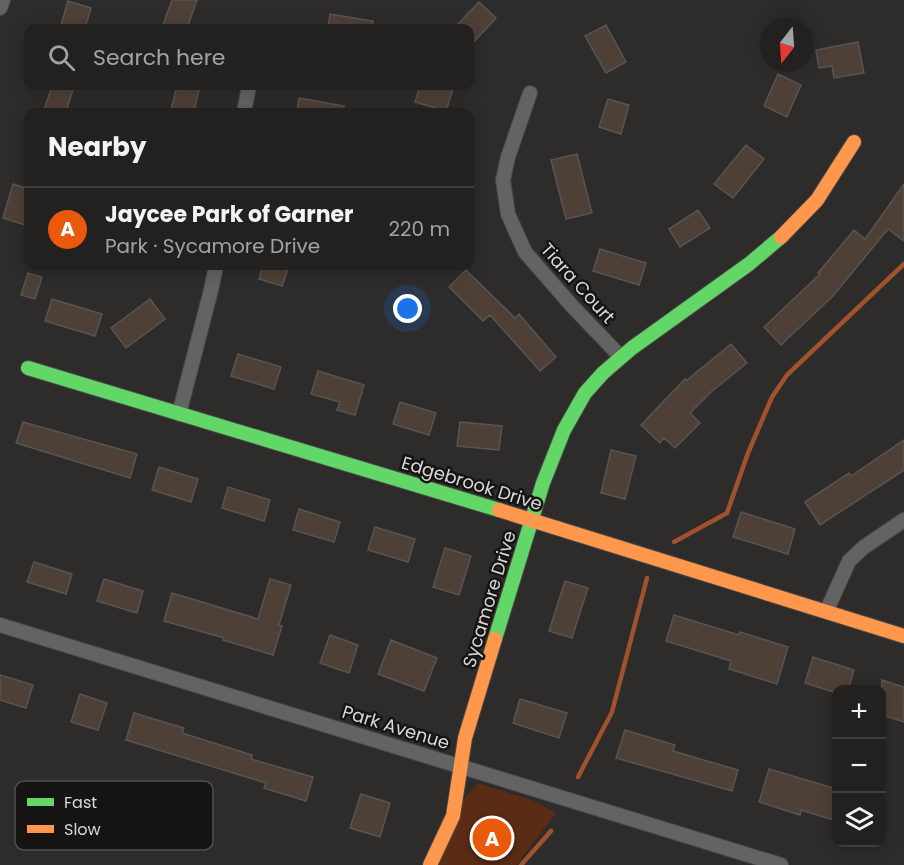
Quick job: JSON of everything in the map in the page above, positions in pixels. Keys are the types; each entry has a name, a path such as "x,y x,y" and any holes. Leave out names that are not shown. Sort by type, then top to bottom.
{"street":[{"path":"0,8 3,0"},
{"path":"245,108 248,90"},
{"name":"Tiara Court","path":"530,93 508,157 503,180 508,214 525,252 620,356"},
{"name":"Sycamore Drive","path":"430,865 453,816 465,738 532,520 558,444 571,417 593,383 620,356 760,254 790,229 816,201 854,142"},
{"path":"179,414 215,270"},
{"name":"Edgebrook Drive","path":"28,368 827,610 904,636"},
{"path":"827,610 849,561 904,520"},
{"name":"Park Avenue","path":"0,625 781,865"}],"shaded area":[{"path":"478,783 532,800 556,813 516,865 437,865 461,802"}],"building":[{"path":"172,0 197,0 188,24 163,24"},
{"path":"68,1 91,8 86,24 61,24"},
{"path":"479,2 496,18 474,42 474,24 458,24"},
{"path":"330,14 373,21 373,24 329,24"},
{"path":"606,25 626,62 606,73 585,36"},
{"path":"858,42 864,73 834,78 832,66 819,68 816,50"},
{"path":"778,74 801,85 787,117 764,106"},
{"path":"51,90 73,90 67,108 45,108"},
{"path":"176,90 199,90 195,108 172,108"},
{"path":"419,90 453,90 447,108 436,108 415,102"},
{"path":"299,98 344,106 344,108 298,108"},
{"path":"608,99 629,105 621,134 599,127"},
{"path":"746,145 764,159 733,198 714,184"},
{"path":"577,154 592,213 566,219 551,160"},
{"path":"13,184 24,188 24,225 3,218"},
{"path":"904,184 904,241 888,229 833,296 781,345 764,327 820,274 818,273 854,230 865,239"},
{"path":"698,210 710,228 680,247 669,229"},
{"path":"600,249 646,263 639,285 593,271"},
{"path":"262,270 288,270 282,286 259,279"},
{"path":"466,270 515,318 519,314 556,357 540,371 490,315 483,321 449,287"},
{"path":"28,273 42,277 35,299 21,295"},
{"path":"52,299 102,314 95,336 45,321"},
{"path":"150,299 165,319 126,348 111,328"},
{"path":"731,344 747,363 711,392 690,413 700,423 675,448 664,438 660,443 641,425 685,379 687,380"},
{"path":"238,354 281,367 274,389 231,376"},
{"path":"318,371 364,385 355,415 337,410 340,402 311,394"},
{"path":"400,402 436,413 429,435 393,424"},
{"path":"23,422 137,454 130,478 16,443"},
{"path":"460,422 502,426 499,450 457,446"},
{"path":"904,440 904,470 820,525 805,502 849,473 851,476"},
{"path":"611,450 636,456 625,499 601,493"},
{"path":"159,467 198,479 191,502 152,490"},
{"path":"228,487 270,500 264,521 222,508"},
{"path":"299,509 340,522 334,542 293,530"},
{"path":"741,512 795,529 788,554 733,537"},
{"path":"375,527 415,539 408,562 368,550"},
{"path":"445,548 471,556 459,595 433,587"},
{"path":"34,562 72,574 66,594 27,582"},
{"path":"104,579 143,591 137,613 97,601"},
{"path":"270,579 291,585 273,655 164,621 172,593 258,619"},
{"path":"565,581 588,588 572,638 549,631"},
{"path":"674,615 788,647 777,684 729,669 731,661 666,641"},
{"path":"330,635 358,645 349,673 320,663"},
{"path":"391,640 437,658 424,691 378,674"},
{"path":"813,657 854,670 850,685 832,685 832,691 805,683"},
{"path":"0,675 33,685 26,708 0,700"},
{"path":"882,680 904,687 904,722 886,716 886,685 882,685"},
{"path":"80,694 107,703 98,730 71,722"},
{"path":"520,699 567,713 559,738 513,723"},
{"path":"134,713 184,728 182,733 252,755 251,759 313,777 306,801 264,788 266,783 126,740"},
{"path":"625,730 675,745 673,751 738,770 732,791 616,758"},
{"path":"769,769 832,788 832,819 801,810 800,815 759,802"},
{"path":"361,794 390,803 380,837 350,828"}],"waterway":[{"path":"674,542 727,513 748,453 772,397 787,375 904,264"},
{"path":"578,777 612,712 647,578"},
{"path":"521,865 551,831"}],"traffic: fast":[{"path":"495,639 543,483 564,430 585,393 603,373 632,348 749,264 781,237"},
{"path":"28,368 499,510"}],"traffic: slow":[{"path":"781,237 817,200 854,142"},
{"path":"499,510 904,636"},
{"path":"430,865 453,816 465,738 495,639"}],"place":[{"name":"Jaycee Park of Garner","path":"492,838"}]}
